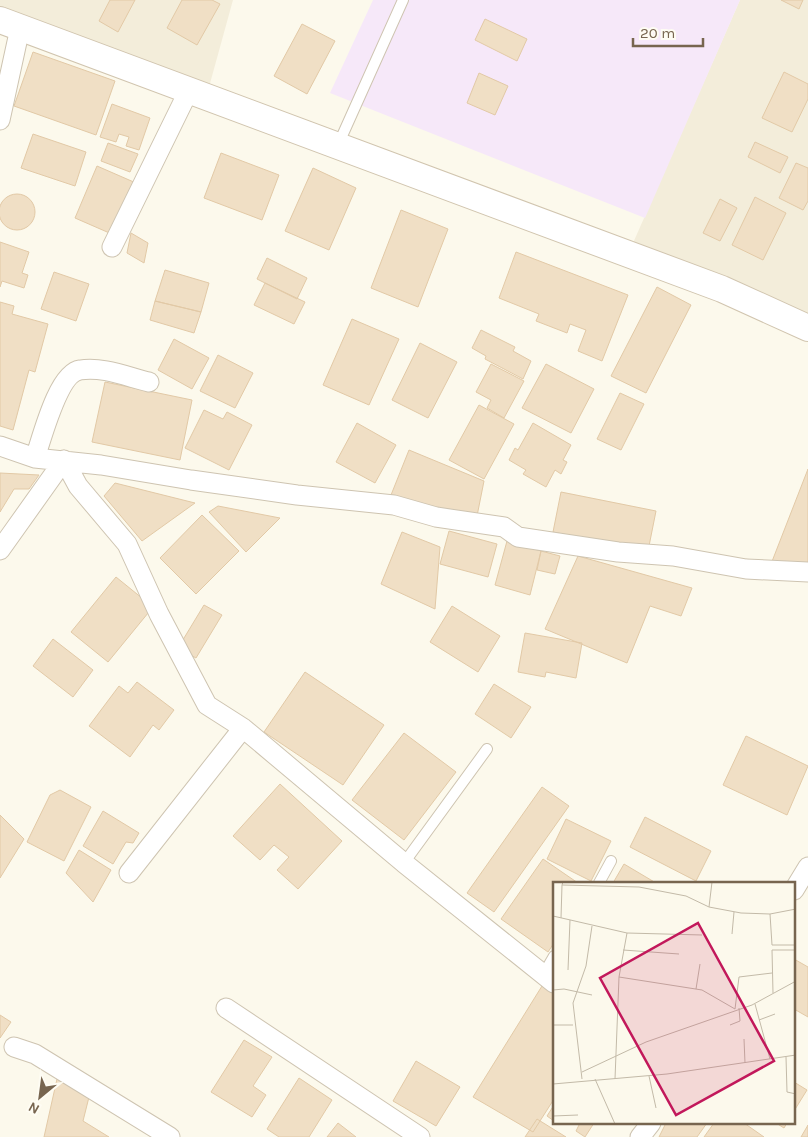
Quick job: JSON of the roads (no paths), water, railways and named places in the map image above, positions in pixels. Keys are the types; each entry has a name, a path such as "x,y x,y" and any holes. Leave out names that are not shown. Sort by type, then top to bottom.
{"street":[{"path":"0,120 10,24 722,289 808,328"},
{"path":"112,247 188,90"},
{"path":"35,458 60,388 73,373 79,370 96,370 149,382"},
{"path":"0,446 35,458 64,460 210,483 394,505 436,517 504,527 518,536 545,541 618,552 672,556 746,569 808,572"},
{"path":"0,550 64,460"},
{"path":"64,460 78,486 127,544 163,622 207,704 242,728 404,863 549,979"},
{"path":"129,873 242,728"},
{"path":"796,887 808,867"},
{"path":"226,1008 420,1137"},
{"path":"14,1047 35,1054 170,1137"},
{"path":"640,1137 650,1124"}],"lane":[{"path":"338,145 403,0"},
{"path":"404,863 488,749"},
{"path":"600,882 611,860"},
{"path":"549,979 553,961"}]}
